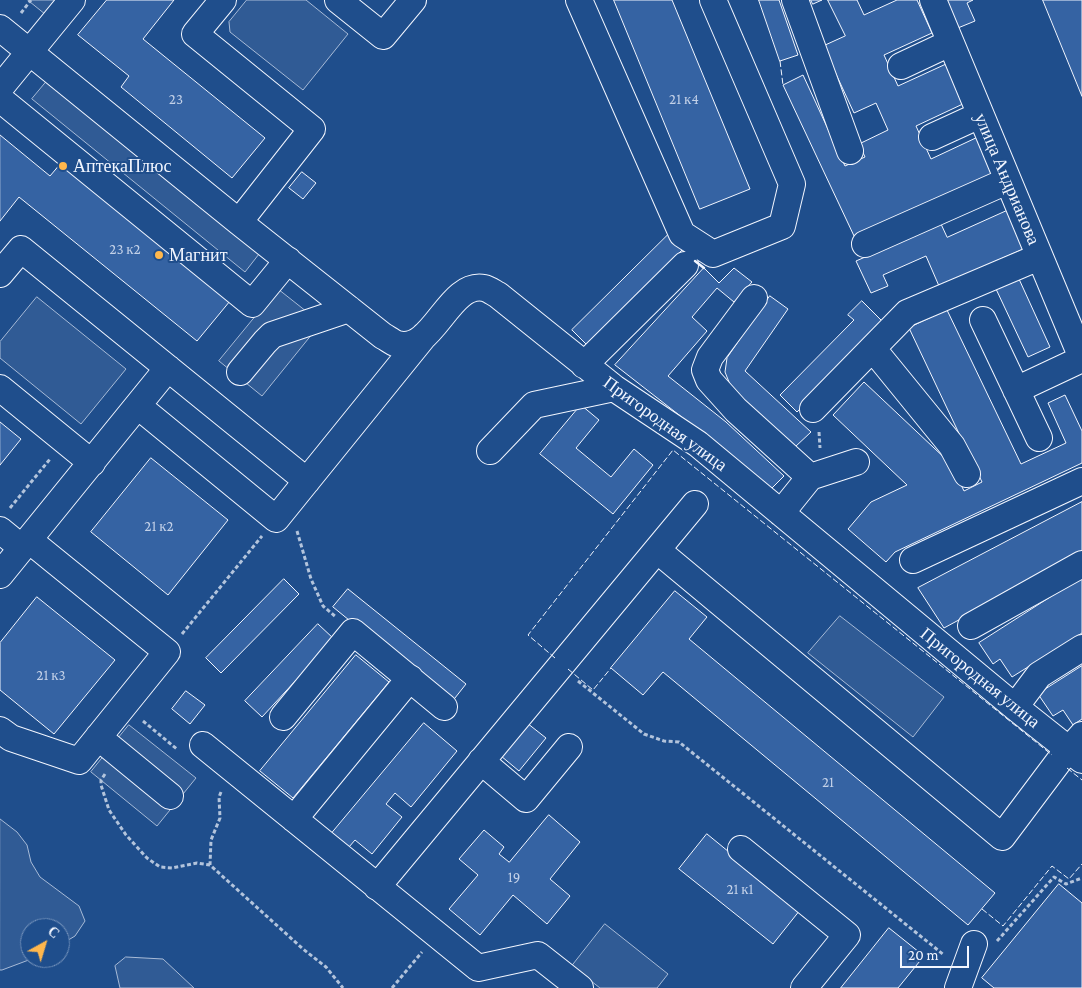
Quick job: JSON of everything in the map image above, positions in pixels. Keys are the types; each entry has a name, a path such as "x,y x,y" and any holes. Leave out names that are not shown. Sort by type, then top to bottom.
{"street":[{"path":"0,88 72,0"},
{"path":"223,0 195,34 312,129 239,222"},
{"path":"338,0 383,36 413,0"},
{"path":"579,0 682,234 713,254 782,226 792,184 713,0"},
{"path":"795,0 850,151"},
{"name":"улица Андрианова","path":"933,0 1082,358"},
{"name":"Пригородная улица","path":"0,28 239,222 383,336 397,344 411,344 424,336 458,298 470,289 484,288 498,295 614,388 698,444 1015,707 1078,749"},
{"path":"901,66 950,43"},
{"path":"0,99 252,304 288,260"},
{"path":"932,137 980,115"},
{"path":"865,244 1007,181"},
{"path":"0,274 21,249 307,481"},
{"path":"813,409 907,313 1039,257"},
{"path":"584,365 685,265"},
{"path":"754,298 710,357 705,370 709,380 736,410 810,477"},
{"path":"240,372 272,335 349,309"},
{"path":"983,320 1039,438"},
{"path":"138,406 280,515 424,336"},
{"path":"873,349 952,446 967,474"},
{"path":"1016,390 1082,358"},
{"path":"0,576 168,368"},
{"path":"0,388 92,463"},
{"path":"490,451 534,405 614,388"},
{"path":"781,513 810,477 856,462"},
{"path":"913,560 1082,480"},
{"path":"377,886 695,504"},
{"path":"0,730 10,738 79,761 108,745 124,706 167,652 26,544 3,522"},
{"path":"657,550 1002,837 1059,761 1078,749"},
{"path":"971,626 1082,564"},
{"path":"282,717 353,632 444,707"},
{"path":"1015,707 1039,675 1082,648"},
{"path":"294,818 410,678"},
{"path":"108,745 170,796"},
{"path":"203,745 478,968 538,954 580,988"},
{"path":"481,761 526,799 569,747"},
{"path":"741,849 847,935 804,988"},
{"path":"961,980 985,944"}],"path":[{"path":"810,477 821,446 819,432 811,418 813,409"},
{"path":"3,522 64,441"},
{"path":"167,652 280,515 294,520 311,579 323,606 353,632"},
{"path":"560,667 644,734 664,741 679,742 961,980"},
{"path":"124,706 178,750 191,735 203,745"},
{"path":"108,745 101,785 109,810 126,835 148,858 160,867 172,868 197,863 210,865 303,949 326,967 344,988"},
{"path":"210,865 211,840 220,818 219,797 224,779 232,768"},
{"path":"985,944 1054,877 1066,884 1082,878"},
{"path":"392,988 436,934"}],"shaded area":[{"path":"28,0 62,0 48,16"},
{"path":"247,0 306,0 348,34 303,90 230,32 229,22"},
{"path":"47,81 259,254 245,272 32,99"},
{"path":"278,289 321,323 262,396 219,361"},
{"path":"37,297 126,369 81,424 0,358 0,342"},
{"path":"840,616 944,697 913,737 808,653"},
{"path":"129,725 196,778 157,826 91,772"},
{"path":"0,819 17,832 27,845 31,862 40,877 79,906 85,921 75,936 70,939 70,918 20,918 20,963 0,970"},
{"path":"605,924 668,974 657,988 600,988 572,966"},
{"path":"126,957 163,959 194,988 120,988 115,966"}],"building":[{"path":"107,0 174,0 143,39 265,138 232,178 121,87 129,76 78,35"},
{"path":"614,0 672,0 750,189 700,209"},
{"path":"759,0 779,0 798,55 780,61"},
{"path":"811,0 822,0 813,4"},
{"path":"828,0 857,0 864,15 897,0 917,0 932,33 884,55 898,86 946,64 965,103 916,126 931,159 980,136 997,173 855,238 783,85 803,75 845,166 865,157 859,144 888,130 876,103 854,113 823,46 845,36"},
{"path":"940,0 973,0 967,3 975,21 953,30"},
{"path":"1043,0 1082,0 1082,96"},
{"path":"0,135 50,176 61,163 230,301 197,341 19,197 0,221"},
{"path":"302,172 316,183 303,199 289,188"},
{"path":"1011,209 1028,247 939,286 926,256 883,275 888,286 871,293 856,261 941,224 947,237"},
{"path":"668,235 682,250 589,347 572,330"},
{"path":"704,268 719,283 734,268 752,282 734,302 717,288 692,317 707,331 668,376 726,422 784,476 768,492 706,436 615,365"},
{"path":"1019,279 1050,347 1028,357 996,289"},
{"path":"770,296 788,309 745,371 811,432 795,447 731,387 725,372 727,358"},
{"path":"862,301 884,323 797,412 780,395 854,320 848,315"},
{"path":"947,310 1021,464 1066,443 1048,403 1065,395 1082,431 1082,463 895,552 886,562 848,529 871,502 907,485 833,415 864,382 951,464 964,491 982,482 909,328"},
{"path":"581,405 599,420 576,448 611,477 634,449 653,465 613,514 540,454"},
{"path":"0,422 21,439 0,465"},
{"path":"151,458 228,520 168,595 91,532"},
{"path":"1082,502 1082,553 944,628 918,588"},
{"path":"1082,577 1082,633 1012,677 1000,659 993,664 979,643"},
{"path":"284,579 299,594 221,673 206,658"},
{"path":"348,589 466,684 451,703 333,607"},
{"path":"675,591 707,617 689,639 995,893 968,925 663,672 643,695 611,668"},
{"path":"37,597 115,660 54,734 0,690 0,643"},
{"path":"318,624 334,639 262,717 245,701"},
{"path":"356,655 389,682 293,798 260,771"},
{"path":"1082,666 1082,719 1073,725 1063,710 1053,716 1038,694"},
{"path":"186,691 205,705 190,724 172,709"},
{"path":"424,723 457,751 411,807 395,793 386,804 402,817 372,854 355,840 349,847 332,833"},
{"path":"527,723 546,738 519,771 501,756"},
{"path":"549,815 580,842 550,879 570,896 547,924 513,895 480,935 449,909 478,875 459,859 484,830 504,847 499,854 509,862"},
{"path":"707,834 800,910 773,944 679,869"},
{"path":"1059,884 1082,903 1082,988 994,988 982,978"},
{"path":"889,928 924,956 898,988 841,988"}],"fence":[{"path":"780,61 783,85"},
{"path":"555,658 528,635 673,450 1052,755"},
{"path":"568,669 593,690 611,668"},
{"path":"1067,768 1082,780"},
{"path":"982,909 1003,926 1052,866 1069,879 1082,864"}],"wall":[{"path":"695,261 704,268"}],"place":[{"name":"АптекаПлюс","path":"63,166"},
{"name":"Магнит","path":"159,255"}]}
